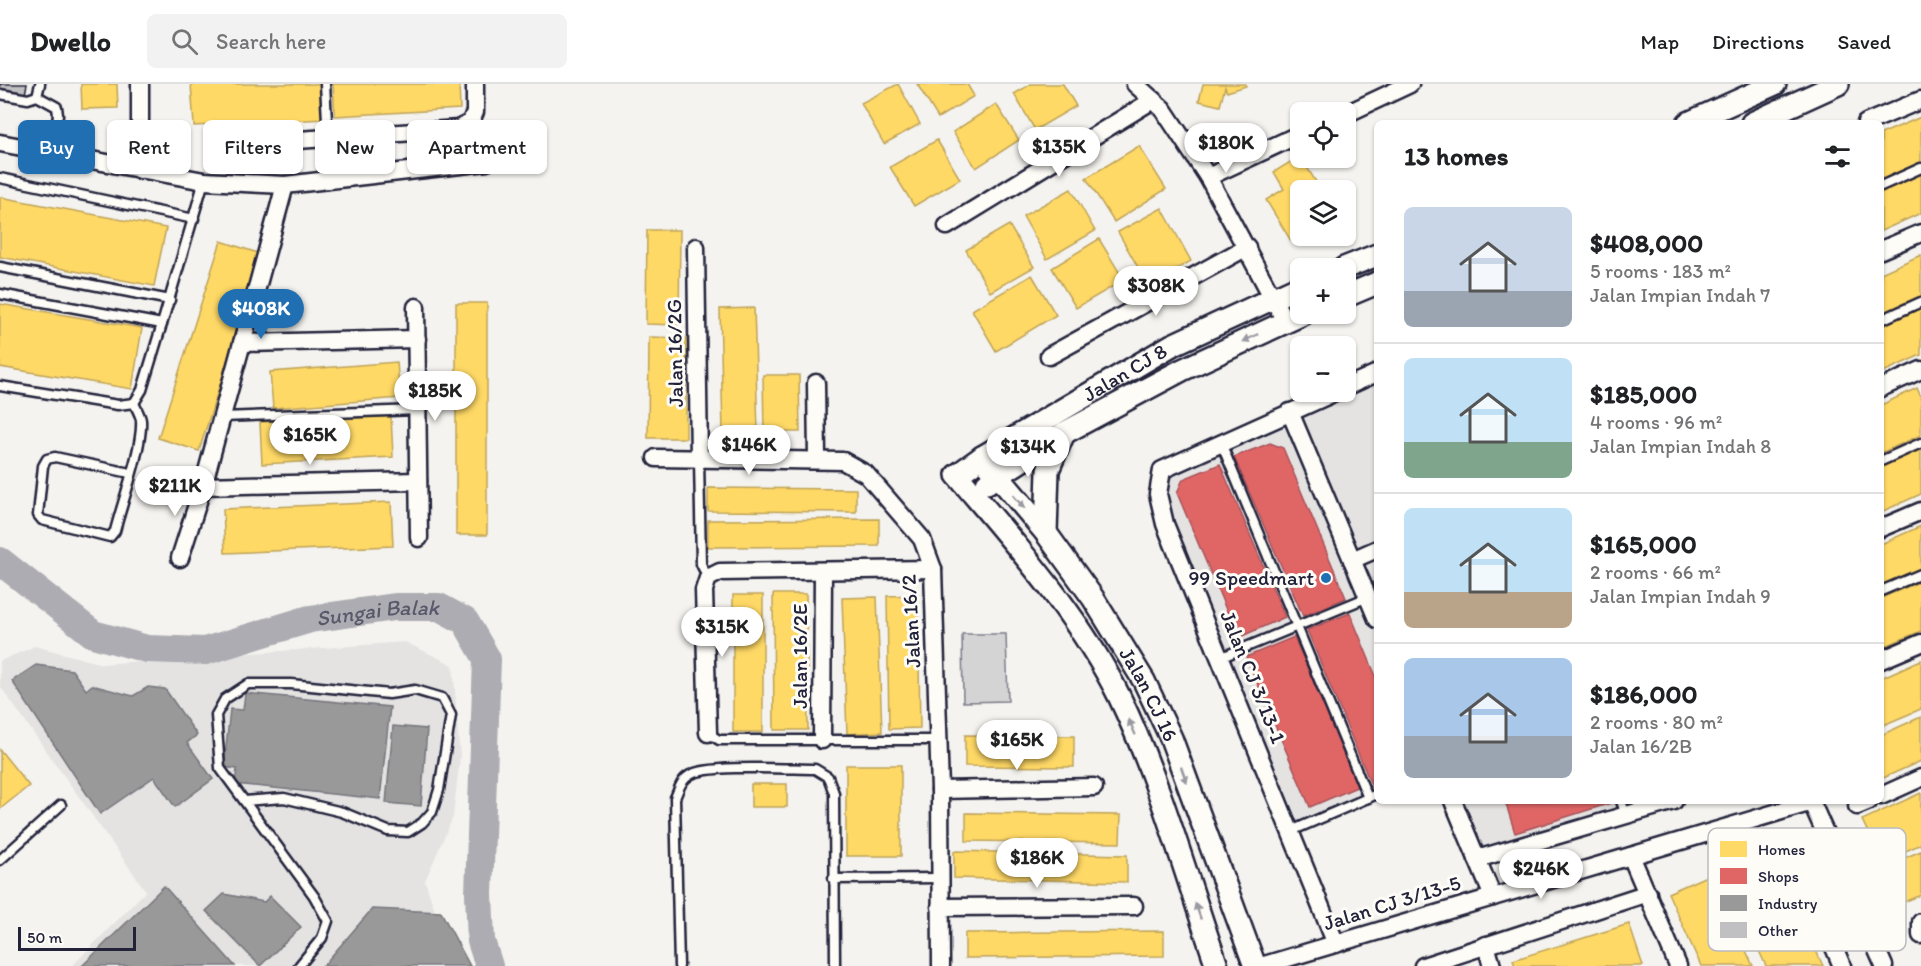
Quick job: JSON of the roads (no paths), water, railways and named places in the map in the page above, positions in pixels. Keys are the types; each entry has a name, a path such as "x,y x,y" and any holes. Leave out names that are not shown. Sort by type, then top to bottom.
{"street":[{"path":"140,84 140,120"},
{"path":"395,134 458,129 470,123 474,112 475,84"},
{"path":"1135,84 1163,109 1208,177 1273,298 1290,313"},
{"path":"1356,109 1410,84"},
{"path":"1695,120 1775,84"},
{"path":"1759,120 1838,84"},
{"path":"947,226 1153,100"},
{"path":"1873,120 1921,100"},
{"path":"1208,177 1290,139"},
{"path":"0,143 18,146"},
{"path":"163,174 204,181 285,185 407,171"},
{"path":"180,558 203,486 285,185"},
{"path":"1884,249 1921,233"},
{"name":"Jalan 16/2G","path":"696,247 699,459"},
{"path":"1049,356 1246,247"},
{"path":"1356,263 1374,256"},
{"path":"1356,292 1374,284"},
{"name":"Jalan CJ 8","path":"957,475 982,457 1172,345 1290,290"},
{"path":"416,307 419,538"},
{"name":"Jalan CJ 8","path":"973,493 1064,433 1182,370 1290,319"},
{"path":"242,342 417,339"},
{"path":"1884,386 1921,370"},
{"path":"1356,382 1374,374"},
{"path":"816,383 817,458"},
{"name":"Jalan CJ 3/13-1","path":"1313,402 1162,470 1158,494 1165,524 1336,944"},
{"path":"1290,412 1374,612"},
{"path":"1046,533 1048,470 1064,433"},
{"name":"Jalan CJ 16","path":"982,457 1046,533 1093,598 1144,681 1171,738 1255,966"},
{"name":"Jalan 16/2","path":"656,458 817,458 843,461 866,474 922,539 933,569 939,740 941,966"},
{"name":"Jalan CJ 16","path":"957,475 1066,611 1118,694 1143,752 1217,966"},
{"path":"203,486 418,481"},
{"path":"1884,527 1921,510"},
{"path":"1352,560 1374,550"},
{"path":"708,733 704,590 714,575 933,569"},
{"name":"Jalan 16/2E","path":"822,740 823,571"},
{"path":"1884,659 1921,643"},
{"path":"1884,795 1921,778"},
{"path":"940,790 1094,787"},
{"path":"1454,804 1493,897"},
{"name":"Jalan CJ 3/13-5","path":"1478,859 1623,808 1652,804"},
{"name":"Jalan CJ 3/13-5","path":"1724,828 1804,804"},
{"path":"1812,804 1823,828"},
{"name":"Jalan CJ 3/13-5","path":"1261,966 1708,833"},
{"path":"1631,856 1677,966"},
{"path":"1423,966 1648,893"},
{"path":"940,907 1134,906"},
{"path":"1486,945 1492,966"},
{"path":"1836,951 1842,966"},
{"path":"1877,951 1884,966"}],"lane":[{"path":"37,96 40,84"},
{"path":"325,84 327,120"},
{"path":"0,94 28,99 37,96 57,107 57,120"},
{"path":"1884,185 1921,168"},
{"path":"0,178 194,219"},
{"path":"134,403 142,390 204,181"},
{"path":"0,267 170,300"},
{"path":"0,294 162,324"},
{"path":"1884,319 1921,302"},
{"path":"0,386 118,405 134,403"},
{"path":"130,473 55,458 47,459 43,466 38,515 42,520 110,537 115,531 130,473 141,428 134,403"},
{"path":"222,417 418,410"},
{"path":"1221,443 1295,626 1373,796 1291,831"},
{"path":"1884,460 1921,443"},
{"path":"699,459 701,564 714,575"},
{"path":"1884,590 1921,574"},
{"path":"1221,657 1368,597"},
{"path":"245,801 284,798 342,812 388,831 408,832 422,823 432,812 440,790 451,716 442,698 415,690 388,694 291,684 248,684 225,699 216,716 220,768 314,896 328,921 322,938 299,966"},
{"path":"708,733 719,740 939,740"},
{"path":"679,966 675,798 680,783 691,774 708,770 815,769 828,777 834,793 835,966"},
{"path":"1,858 61,806"},
{"path":"833,879 939,878"}],"waterway":[{"name":"Sungai Balak","path":"0,561 93,634 147,649 205,651 310,619 395,607 439,607 465,621 487,659 479,894 481,941 489,966"}],"place":[{"name":"99 Speedmart","path":"1326,578"}]}
